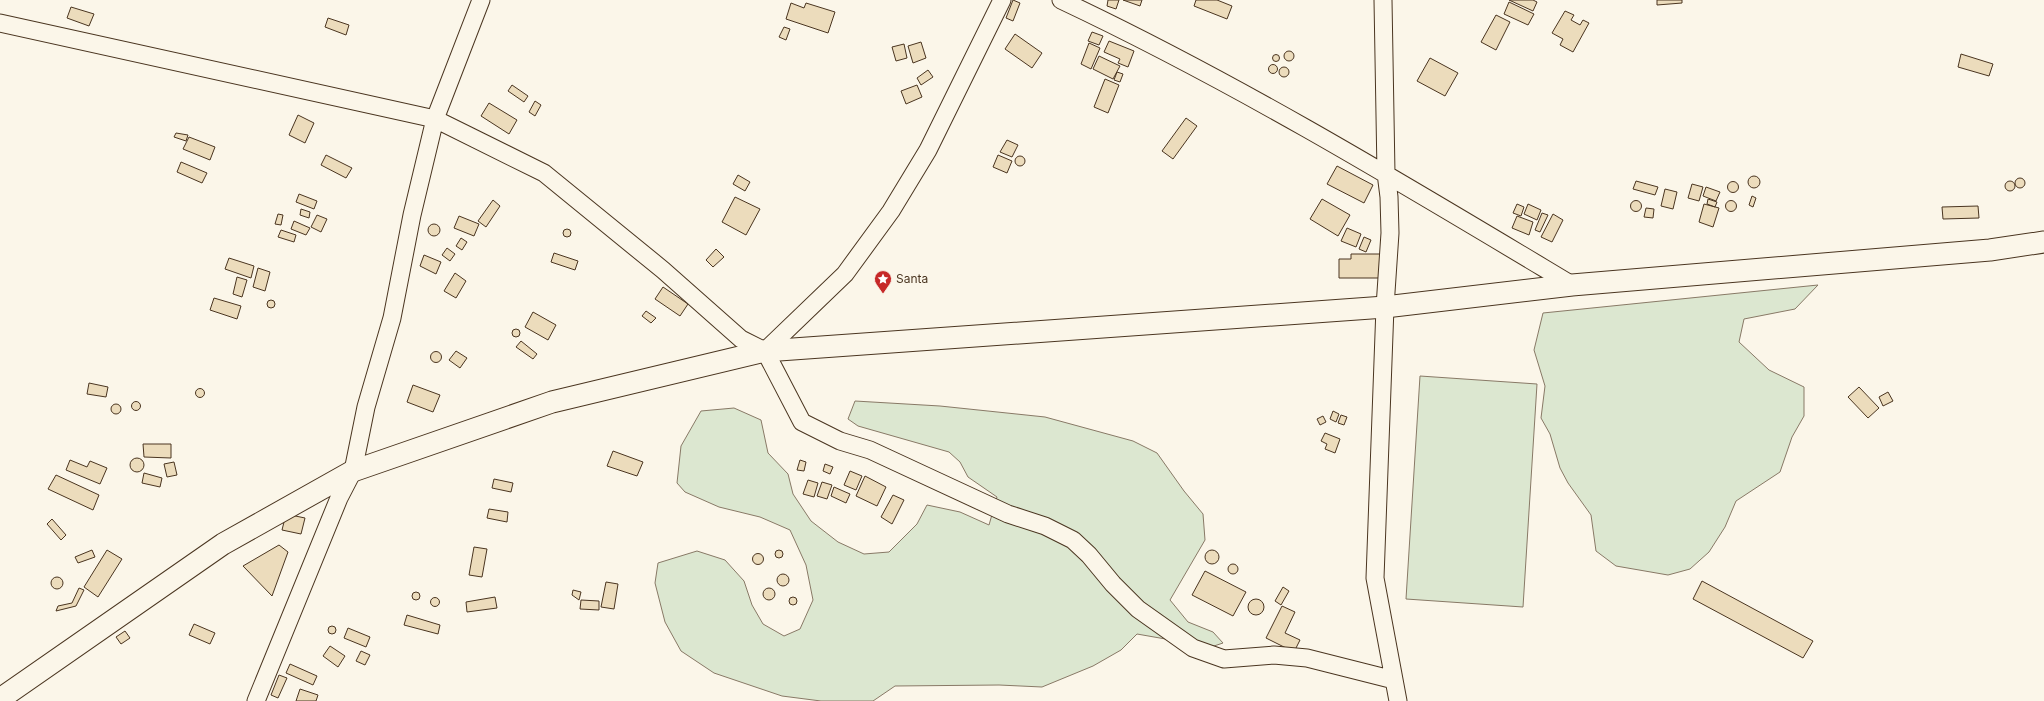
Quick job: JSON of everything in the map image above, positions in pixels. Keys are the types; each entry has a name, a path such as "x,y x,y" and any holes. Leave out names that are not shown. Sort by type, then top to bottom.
{"main road":[{"path":"0,699 223,544 353,472 552,402 765,351 1385,307 1572,285 1990,250 2044,242"}],"street":[{"path":"256,701 339,498 353,472 366,407 392,318 412,215 435,119 481,0"},
{"path":"765,351 845,274 891,211 928,150 1002,0"},
{"path":"1060,0 1135,35 1386,173 1572,285"},
{"path":"1383,0 1386,173 1389,197 1390,233 1385,307 1375,578 1398,701"},
{"path":"0,23 435,119 544,173 663,270 741,339 765,351 802,422 840,441 870,450 1008,514 1045,526 1073,540 1089,555 1113,584 1138,608 1193,648 1224,659 1274,655 1307,658 1394,680"}],"green space":[{"path":"1818,285 1795,309 1744,319 1739,342 1769,370 1804,387 1804,416 1792,437 1780,472 1736,501 1725,527 1709,552 1690,569 1668,575 1616,566 1596,551 1591,515 1568,483 1560,468 1550,434 1541,418 1545,386 1534,350 1543,313"},
{"path":"1420,376 1537,384 1523,607 1406,599"},
{"path":"855,401 940,406 1045,417 1133,441 1157,453 1184,491 1203,514 1205,540 1170,600 1188,622 1213,632 1223,643 1211,647 1137,634 1121,650 1093,666 1042,687 999,685 895,686 873,701 821,701 782,696 714,673 681,651 665,622 655,583 658,563 697,551 725,560 744,581 752,605 763,624 784,636 800,629 813,600 806,565 790,530 760,517 719,507 685,492 677,483 681,446 701,411 734,408 761,420 768,453 788,474 793,494 811,521 838,542 864,554 889,552 917,524 927,505 960,512 989,525 997,497 968,477 960,462 949,452 858,426 848,419"}],"building":[{"path":"1013,0 1020,3 1013,21 1006,18"},
{"path":"1108,0 1119,0 1116,9 1107,6"},
{"path":"1123,0 1142,0 1140,6"},
{"path":"1196,0 1217,0 1232,6 1227,19 1194,6"},
{"path":"1509,0 1533,0 1537,2 1533,11"},
{"path":"1657,0 1682,0 1682,3 1657,5"},
{"path":"1509,2 1534,14 1528,25 1504,14"},
{"path":"791,3 804,8 806,3 835,12 828,33 786,19"},
{"path":"71,7 94,14 89,26 67,18"},
{"path":"1565,11 1574,15 1571,20 1580,25 1583,20 1589,23 1573,52 1560,45 1563,39 1552,33"},
{"path":"1496,15 1510,22 1496,50 1481,42"},
{"path":"328,18 349,25 346,35 325,27"},
{"path":"784,27 790,29 786,40 779,37"},
{"path":"1092,32 1103,36 1099,45 1088,41"},
{"path":"1015,34 1042,53 1032,68 1005,49"},
{"path":"1109,41 1134,51 1128,67 1118,63 1120,59 1104,52"},
{"path":"921,42 926,58 913,63 908,46"},
{"path":"1089,43 1100,48 1091,69 1081,64"},
{"path":"904,44 907,58 896,61 892,47"},
{"path":"1287,51 1291,51 1293,52 1293,60 1287,61 1284,58 1284,54"},
{"path":"1276,54 1279,55 1279,61 1276,62 1273,61 1272,58 1273,55"},
{"path":"1961,54 1993,64 1989,76 1958,67"},
{"path":"1099,56 1120,66 1113,79 1093,69"},
{"path":"1430,58 1458,73 1445,96 1417,81"},
{"path":"1271,65 1275,65 1277,69 1275,73 1271,73 1269,71 1269,67"},
{"path":"1282,67 1286,67 1288,68 1288,76 1282,77 1279,74 1279,70"},
{"path":"928,70 933,77 921,85 917,78"},
{"path":"1117,72 1123,74 1120,82 1114,80"},
{"path":"1105,79 1119,85 1108,113 1094,107"},
{"path":"512,85 528,96 524,102 508,91"},
{"path":"917,85 922,97 906,104 901,91"},
{"path":"535,101 541,105 535,116 529,112"},
{"path":"489,103 517,120 509,134 481,116"},
{"path":"298,115 314,123 305,143 289,135"},
{"path":"1186,118 1197,126 1173,159 1162,151"},
{"path":"176,133 188,135 186,141 174,137"},
{"path":"189,137 215,147 210,160 183,149"},
{"path":"1007,140 1018,145 1012,157 1000,152"},
{"path":"326,155 352,168 346,178 321,165"},
{"path":"998,155 1012,161 1007,173 993,167"},
{"path":"1018,156 1022,156 1024,157 1024,165 1018,166 1015,163 1015,159"},
{"path":"181,162 207,173 202,183 177,172"},
{"path":"1337,166 1373,185 1364,203 1327,184"},
{"path":"738,175 750,182 745,191 733,184"},
{"path":"1754,176 1758,178 1760,182 1758,186 1754,188 1750,186 1748,182 1750,178"},
{"path":"2018,178 2022,178 2024,179 2024,187 2018,188 2015,185 2015,181"},
{"path":"1636,181 1658,187 1655,195 1633,189"},
{"path":"1733,181 1737,183 1739,187 1737,191 1733,193 1729,191 1727,187 1729,183"},
{"path":"2008,181 2012,181 2015,186 2012,191 2008,191 2005,188 2005,184"},
{"path":"1692,184 1703,187 1699,201 1688,198"},
{"path":"1706,187 1720,192 1716,201 1703,196"},
{"path":"1665,189 1677,192 1673,209 1661,206"},
{"path":"299,194 317,201 314,209 296,202"},
{"path":"1752,196 1756,198 1753,207 1749,205"},
{"path":"735,197 760,209 746,235 722,222"},
{"path":"1322,199 1350,215 1338,236 1310,219"},
{"path":"1708,199 1717,202 1715,207 1707,204"},
{"path":"493,200 500,206 486,227 478,221"},
{"path":"1731,200 1735,202 1737,206 1735,210 1731,212 1727,210 1725,206 1727,202"},
{"path":"1634,201 1638,201 1640,202 1640,210 1634,211 1631,208 1631,204"},
{"path":"1517,204 1524,207 1521,216 1513,213"},
{"path":"1528,204 1541,210 1537,220 1524,214"},
{"path":"1704,204 1719,208 1713,227 1699,222"},
{"path":"1978,206 1979,218 1943,219 1942,207"},
{"path":"1646,208 1654,209 1653,218 1644,217"},
{"path":"301,209 310,212 309,218 300,215"},
{"path":"1542,213 1548,215 1540,232 1535,230"},
{"path":"278,214 283,215 281,225 275,224"},
{"path":"1553,214 1563,220 1552,242 1541,237"},
{"path":"317,215 327,219 321,232 311,227"},
{"path":"459,216 479,224 474,236 454,228"},
{"path":"1517,216 1533,222 1529,235 1512,228"},
{"path":"294,221 310,228 306,235 291,229"},
{"path":"436,224 439,225 439,235 432,236 429,235 428,228 429,225"},
{"path":"1347,228 1361,234 1356,247 1341,241"},
{"path":"565,229 569,229 571,233 569,237 565,237 563,235 563,231"},
{"path":"281,230 296,235 294,242 278,237"},
{"path":"1364,237 1371,240 1366,252 1359,249"},
{"path":"461,238 467,242 462,250 456,246"},
{"path":"447,248 455,254 450,261 442,255"},
{"path":"716,249 724,257 713,267 706,260"},
{"path":"554,253 578,261 575,270 551,262"},
{"path":"1351,254 1381,254 1381,278 1339,278 1339,259 1351,259"},
{"path":"424,255 441,262 436,274 420,266"},
{"path":"229,258 254,266 251,278 225,269"},
{"path":"258,268 270,272 265,291 253,287"},
{"path":"455,273 466,281 456,298 444,291"},
{"path":"237,277 247,280 242,297 233,294"},
{"path":"663,287 688,304 680,316 655,299"},
{"path":"214,298 241,306 237,319 210,310"},
{"path":"271,300 274,301 274,307 271,308 268,307 267,304 268,301"},
{"path":"646,311 656,318 651,323 642,316"},
{"path":"533,312 556,325 548,340 525,327"},
{"path":"514,329 518,329 520,333 518,337 514,337 512,335 512,331"},
{"path":"521,341 537,354 533,359 516,347"},
{"path":"456,351 467,358 460,368 449,360"},
{"path":"434,352 438,352 440,353 440,361 434,362 431,359 431,355"},
{"path":"89,383 108,387 106,397 87,394"},
{"path":"413,385 440,395 433,412 407,402"},
{"path":"1859,387 1879,408 1868,418 1848,397"},
{"path":"198,389 202,389 204,393 202,397 198,397 196,395 196,391"},
{"path":"1888,392 1893,401 1883,406 1879,397"},
{"path":"136,401 141,406 136,411 131,406"},
{"path":"114,404 118,404 121,409 118,414 114,414 111,411 111,407"},
{"path":"1333,411 1339,414 1336,422 1330,419"},
{"path":"1341,415 1347,417 1344,425 1338,423"},
{"path":"1323,416 1326,422 1320,425 1317,419"},
{"path":"1325,433 1340,439 1335,453 1325,449 1327,444 1321,441"},
{"path":"143,444 171,444 171,458 144,457"},
{"path":"613,451 643,462 637,476 607,466"},
{"path":"137,458 142,460 144,465 142,470 137,472 132,470 130,465 132,460"},
{"path":"70,460 87,467 90,461 107,468 100,484 66,470"},
{"path":"800,460 806,462 804,471 797,470"},
{"path":"174,462 177,475 167,477 164,464"},
{"path":"825,464 833,467 830,474 823,471"},
{"path":"850,471 862,476 856,490 844,485"},
{"path":"144,473 162,478 160,487 142,483"},
{"path":"56,475 99,495 93,510 48,489"},
{"path":"865,476 886,487 877,506 856,496"},
{"path":"494,479 513,483 511,492 492,488"},
{"path":"808,480 818,483 814,497 803,494"},
{"path":"822,482 832,485 827,499 817,496"},
{"path":"834,487 850,494 846,503 831,496"},
{"path":"893,495 904,500 892,524 881,517"},
{"path":"489,509 508,512 507,522 487,518"},
{"path":"286,514 305,518 301,534 282,530"},
{"path":"52,519 66,535 61,540 47,524"},
{"path":"279,545 288,552 272,596 243,566"},
{"path":"474,547 487,549 482,577 469,575"},
{"path":"92,550 95,557 78,563 75,557"},
{"path":"107,550 122,559 98,597 84,587"},
{"path":"777,550 781,550 783,554 781,558 777,558 775,556 775,552"},
{"path":"1212,550 1217,552 1219,557 1217,562 1212,564 1207,562 1205,557 1207,552"},
{"path":"756,554 760,554 762,555 762,563 756,564 753,561 753,557"},
{"path":"1231,564 1235,564 1237,565 1237,573 1231,574 1228,571 1228,567"},
{"path":"1205,571 1246,592 1233,616 1192,595"},
{"path":"783,574 787,576 789,580 787,584 783,586 779,584 777,580 779,576"},
{"path":"59,577 62,578 62,588 55,589 52,588 51,581 52,578"},
{"path":"1702,581 1813,641 1803,658 1693,599"},
{"path":"606,582 618,584 614,609 601,607"},
{"path":"1283,587 1289,591 1281,605 1275,601"},
{"path":"79,588 84,590 76,606 56,611 58,606 72,603"},
{"path":"767,588 771,588 775,594 771,600 767,600 763,596 763,592"},
{"path":"573,590 581,592 579,600 572,595"},
{"path":"416,592 419,593 419,599 416,600 413,599 412,596 413,593"},
{"path":"435,597 440,602 435,607 430,602"},
{"path":"495,597 497,608 467,612 466,602"},
{"path":"791,597 795,597 797,601 795,605 791,605 789,603 789,599"},
{"path":"1253,599 1259,599 1264,604 1262,613 1259,615 1253,615 1248,610 1248,604"},
{"path":"581,600 599,601 599,610 580,609"},
{"path":"1282,606 1295,612 1285,633 1300,640 1294,652 1266,638"},
{"path":"407,615 440,625 438,634 404,625"},
{"path":"194,624 215,633 210,644 189,635"},
{"path":"332,626 335,627 335,633 332,634 329,633 328,630 329,627"},
{"path":"348,628 370,637 366,647 344,638"},
{"path":"125,631 130,638 121,644 116,637"},
{"path":"330,646 345,656 338,667 323,656"},
{"path":"361,651 370,655 365,665 356,661"},
{"path":"290,664 317,676 313,685 286,673"},
{"path":"279,675 287,678 278,698 271,695"},
{"path":"300,689 318,695 316,701 296,701"}],"place":[{"name":"Santa","path":"883,294"}]}
